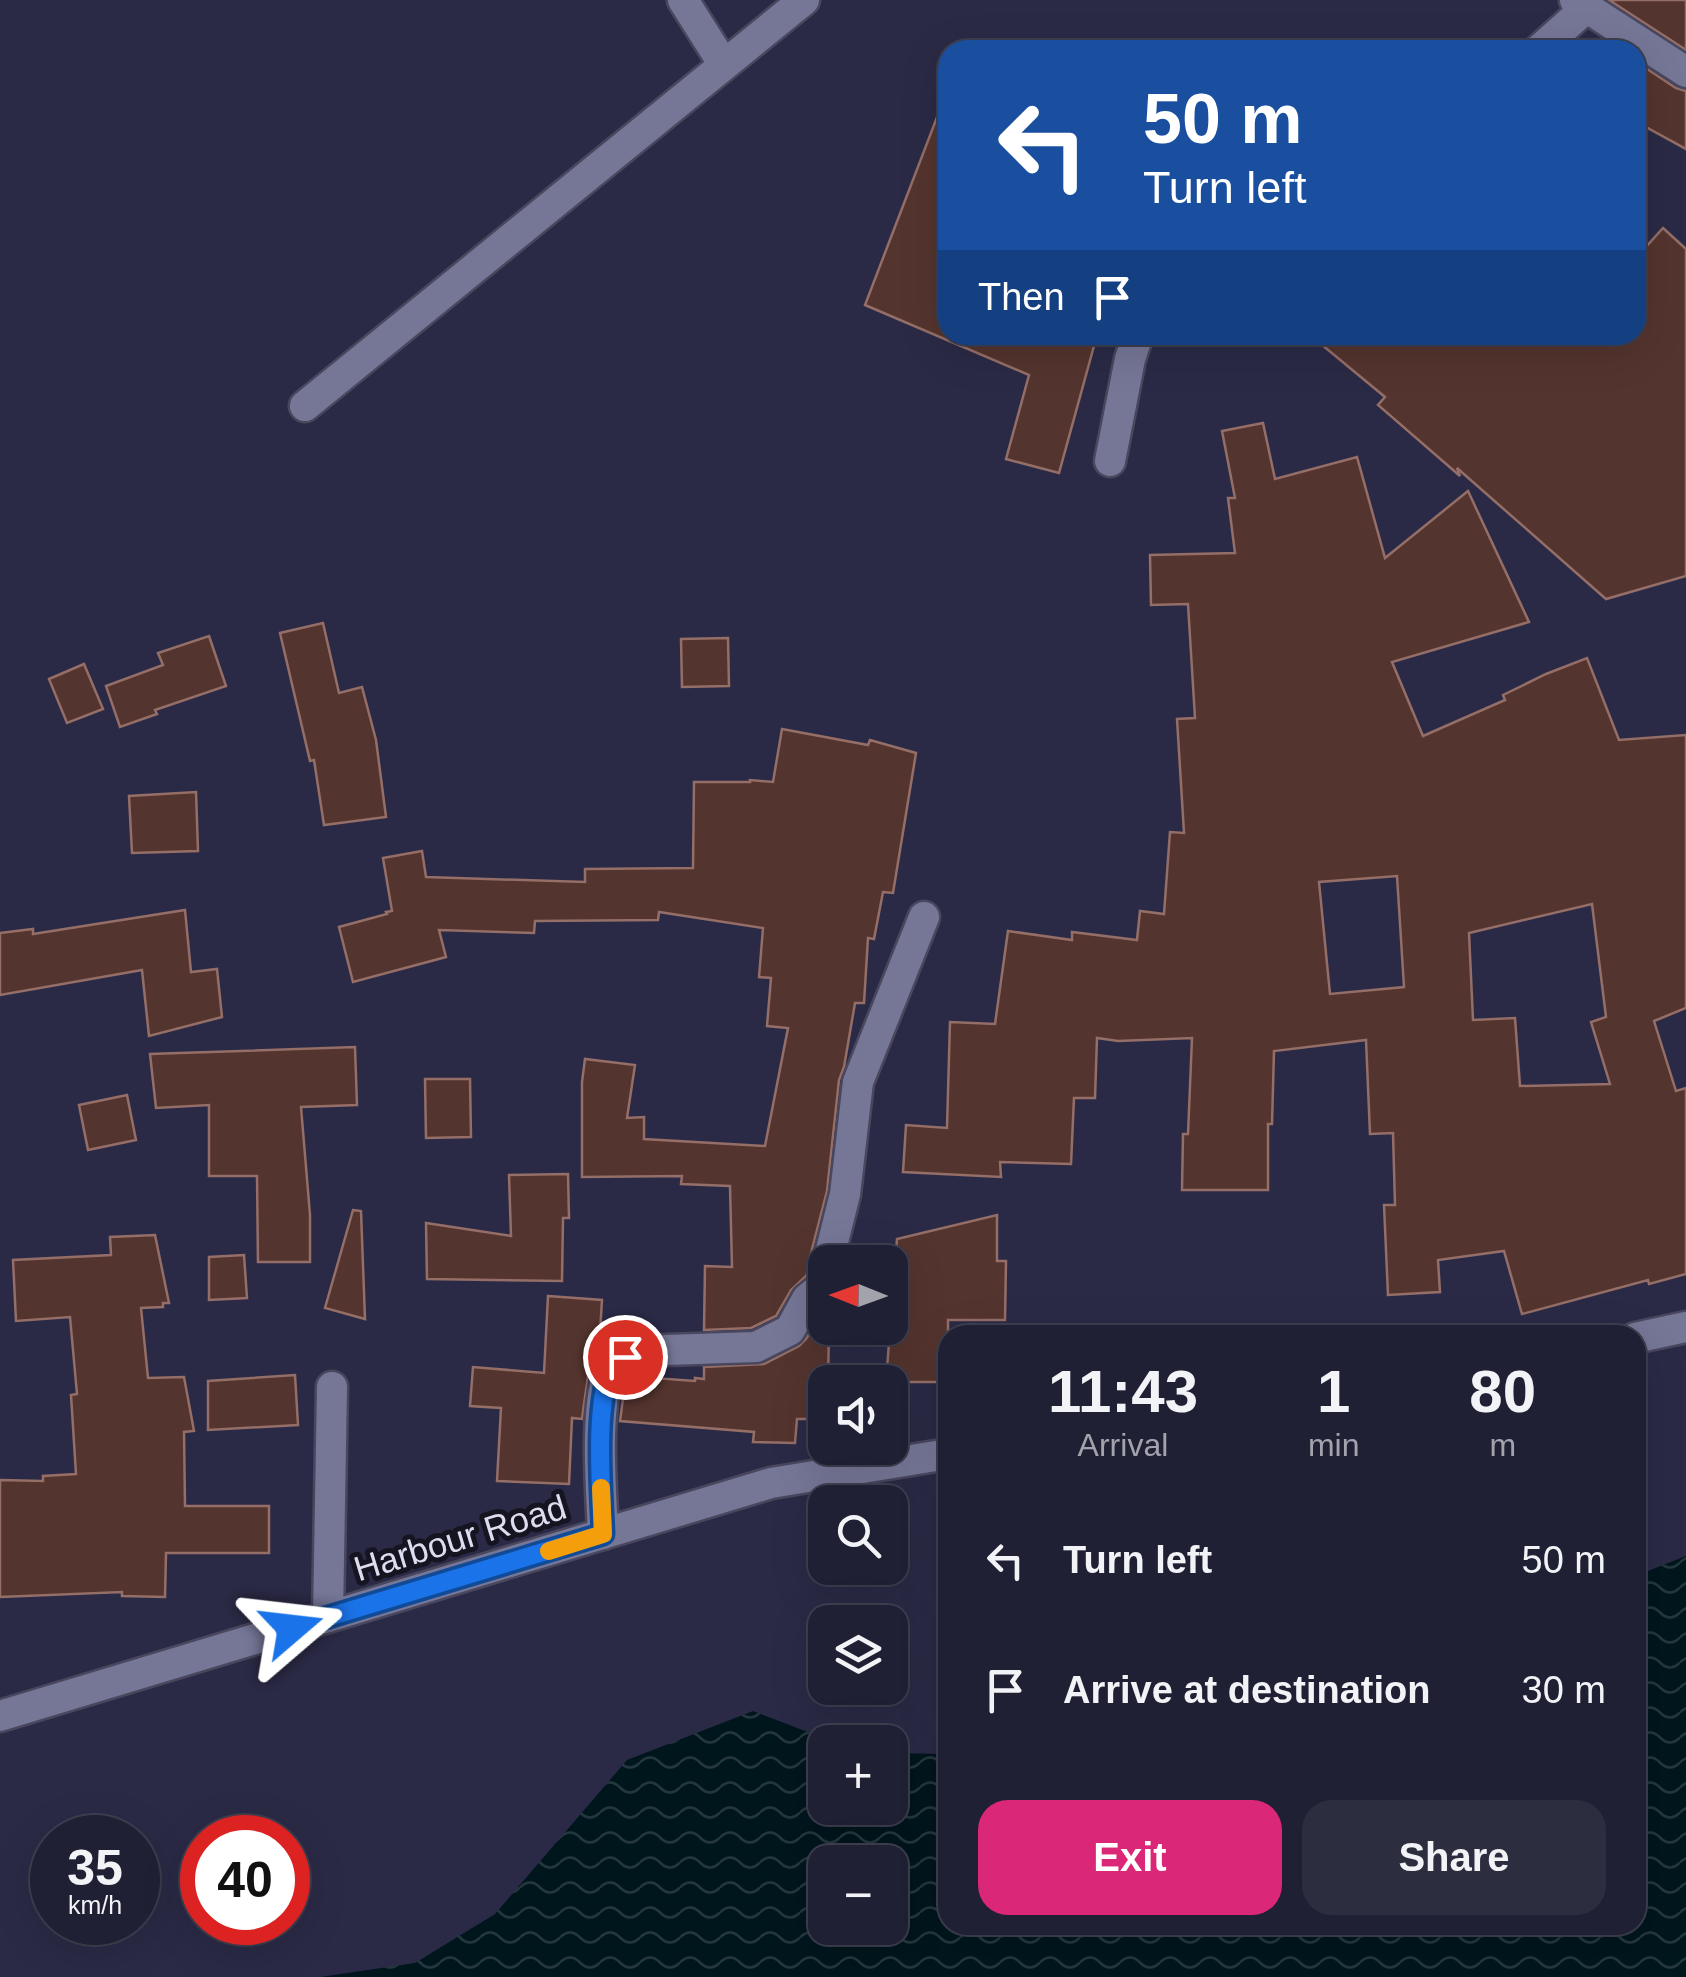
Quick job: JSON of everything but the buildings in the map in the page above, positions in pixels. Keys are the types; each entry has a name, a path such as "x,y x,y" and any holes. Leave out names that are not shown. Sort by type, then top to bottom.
{"street":[{"path":"682,0 724,65"},
{"path":"305,406 804,0"},
{"path":"1548,40 1580,4 1636,40"},
{"path":"1646,46 1686,72"},
{"path":"1110,460 1135,345"},
{"path":"832,1245 844,1194 858,1082 924,917"},
{"path":"603,1534 602,1418 605,1379 612,1362 666,1350 756,1347 790,1330 808,1298"},
{"path":"1646,1336 1686,1328"},
{"path":"328,1617 332,1388"},
{"name":"Harbour Road","path":"0,1716 770,1483 938,1456"}],"water":[{"path":"1686,1556 1686,1977 320,1977 415,1963 495,1914 627,1760 753,1711 808,1732 808,1825 908,1825 908,1753 938,1754 938,1935 1646,1935 1646,1572"}],"slow traffic":[{"path":"549,1551 603,1534 601,1488"}],"route":[{"path":"292,1628 603,1534 600,1472 605,1379 612,1362 625,1357"}]}
